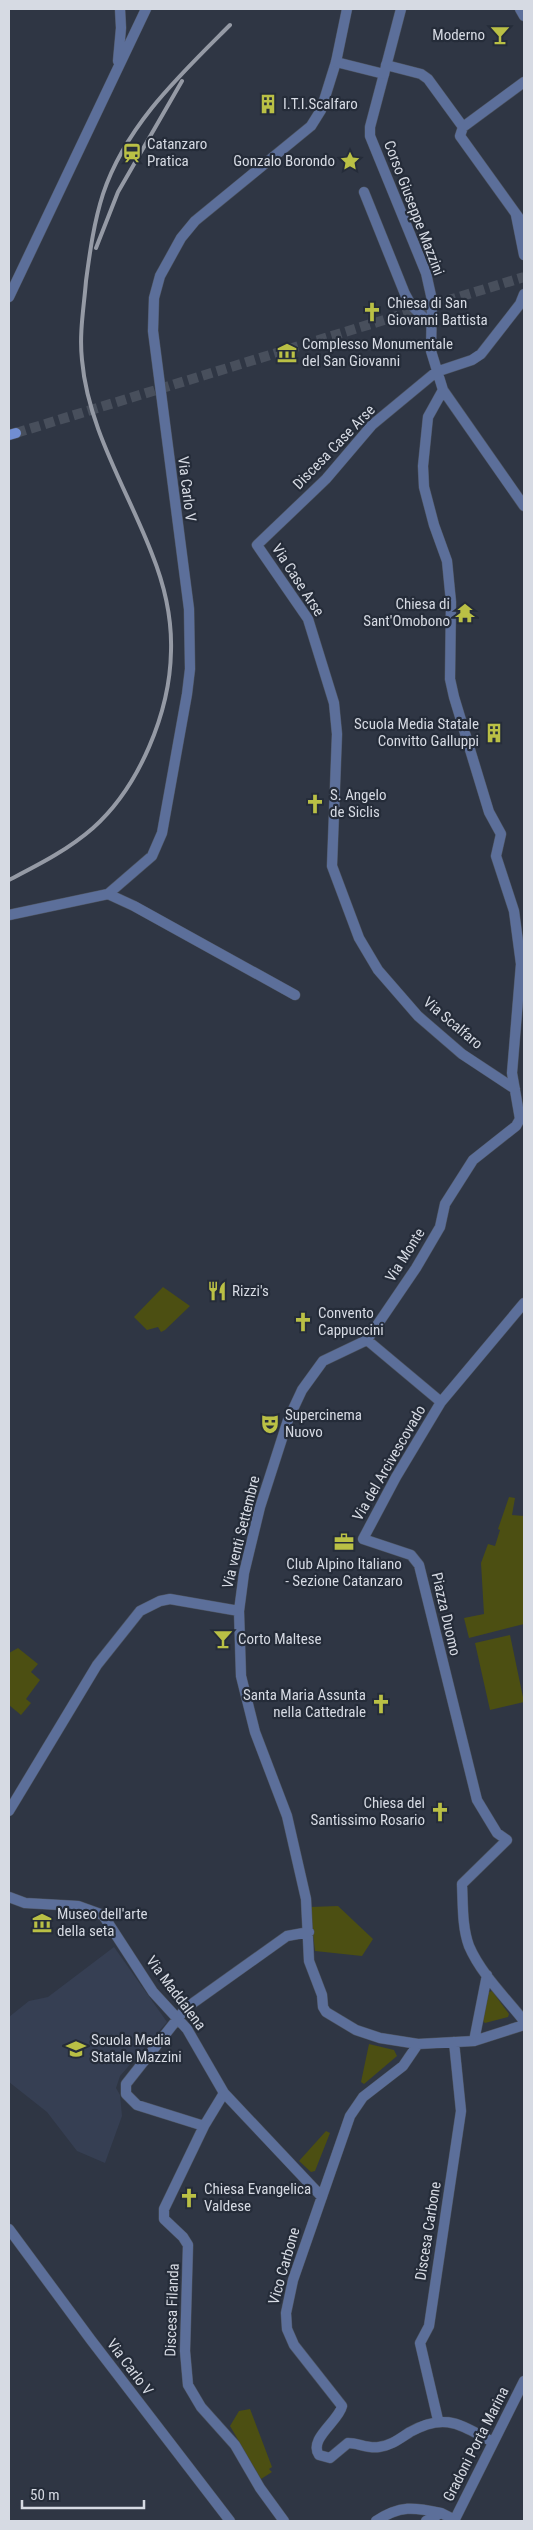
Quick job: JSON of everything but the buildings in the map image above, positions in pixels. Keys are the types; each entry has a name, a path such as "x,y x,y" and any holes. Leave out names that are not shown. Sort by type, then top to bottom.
{"street":[{"path":"117,70 122,28 120,9"},
{"path":"9,297 146,9"},
{"name":"Via Carlo V","path":"9,915 108,894 152,856 162,833 190,669 189,609 152,331 156,291 170,256 195,221 317,118 336,62 348,9"},
{"name":"Corso Giuseppe Mazzini","path":"401,9 370,127 370,136 426,274 432,300 431,352 443,390 524,503"},
{"path":"520,9 524,16"},
{"path":"336,62 420,74 428,79 463,127"},
{"path":"524,82 463,127 460,136 524,224"},
{"path":"364,192 410,305 431,325"},
{"path":"515,212 524,255"},
{"path":"436,372 472,360 481,354 520,304 524,294"},
{"name":"Discesa Case Arse","path":"257,545 326,479 369,428 436,372"},
{"path":"443,390 428,418 423,466 424,487 434,525 447,561 451,602 450,679 489,812 501,834 496,856 514,910 521,964 512,1060 515,1089"},
{"name":"Via Case Arse","path":"257,545 308,619 336,720 332,866 359,938"},
{"path":"108,894 134,906 294,995"},
{"name":"Via Scalfaro","path":"359,938 378,970 424,1022 462,1054 515,1089"},
{"name":"Via Monte","path":"367,1340 416,1268 440,1227 445,1204 473,1160 516,1126 521,1113 515,1089"},
{"name":"Via del Arcivescovado","path":"363,1539 396,1477 442,1402 524,1303"},
{"path":"367,1340 442,1402"},
{"name":"Via venti Settembre","path":"367,1340 323,1361 302,1390 288,1420 260,1507 244,1573 239,1611 240,1676 255,1732 288,1816 306,1899 309,1962 322,1995 323,2007 326,2012 356,2030 380,2038 418,2044 474,2041 524,2025"},
{"name":"Piazza Duomo","path":"363,1539 411,1555 418,1560 476,1800 497,1833 507,1840 462,1884 469,1945 488,1975"},
{"path":"9,1811 97,1665 134,1617 147,1606 170,1599 239,1611"},
{"name":"Via Maddalena","path":"9,1897 25,1903 78,1906 98,1913 106,1919 153,1992 187,2029 224,2093 322,2197"},
{"path":"204,2126 137,2105 129,2099 125,2092 127,2082 186,2008 287,1936 309,1932"},
{"path":"488,1975 524,2021"},
{"path":"474,2041 488,1975"},
{"name":"Discesa Carbone","path":"438,2420 420,2343 429,2326 461,2111 454,2042"},
{"path":"322,2197 354,2109 363,2097 403,2066 418,2044"},
{"name":"Discesa Filanda","path":"224,2093 204,2126 163,2214 167,2224 183,2237 188,2245 185,2350 188,2385 201,2406 235,2445 260,2488 284,2521"},
{"name":"Vico Carbone","path":"322,2197 293,2280 286,2313 287,2329 294,2345 342,2406 340,2412 317,2443 317,2452 327,2458 333,2456 348,2443 371,2448 390,2445 409,2432 438,2420"},
{"name":"Via Carlo V","path":"9,2229 90,2340 230,2521"},
{"name":"Gradoni Porta Marina","path":"455,2520 524,2381"},
{"path":"438,2420 457,2423 493,2442"},
{"path":"376,2521 389,2512 407,2508 441,2513 455,2520"},
{"path":"426,2521 441,2513"}],"shaded area":[{"path":"163,1287 190,1306 165,1330 161,1332 158,1327 147,1330 134,1317"},
{"path":"509,1497 515,1498 512,1515 524,1516 524,1624 469,1638 464,1618 484,1614 481,1563 488,1544 495,1546 500,1530 498,1529"},
{"path":"510,1635 524,1702 490,1710 475,1643"},
{"path":"18,1648 38,1664 31,1672 40,1680 26,1699 31,1703 21,1715 9,1705 9,1653"},
{"path":"338,1906 373,1939 362,1956 315,1951 310,1907"},
{"name":"Scuola Media Statale Mazzini","path":"114,1947 167,2022 120,2076 116,2088 120,2095 122,2116 105,2163 77,2151 47,2112 9,2082 9,2017 29,2001 48,1997"},
{"path":"492,1991 509,2014 508,2017 485,2023 483,2021 489,1992"},
{"path":"369,2044 394,2050 397,2056 364,2084 361,2082"},
{"path":"326,2131 330,2133 315,2171 311,2172 299,2161"},
{"path":"250,2409 272,2467 269,2469 272,2472 261,2479 230,2426 239,2411"}],"tunnel":[{"path":"16,433 524,277"}],"railway":[{"path":"9,880 52,857 73,843 93,828 110,811 138,770 149,747 165,699 171,651 166,602 152,554 110,459 92,411 82,360 83,310 95,226 103,194 113,169 140,123 156,102 230,25"},
{"path":"96,248 118,192 182,81"}],"place":[{"name":"Moderno","path":"500,35"},
{"name":"I.T.I.Scalfaro","path":"268,104"},
{"name":"Catanzaro Pratica","path":"132,153"},
{"name":"Gonzalo Borondo","path":"350,161"},
{"name":"Chiesa di San Giovanni Battista","path":"372,312"},
{"name":"Complesso Monumentale del San Giovanni","path":"287,353"},
{"name":"Chiesa di Sant'Omobono","path":"465,613"},
{"name":"Scuola Media Statale Convitto Galluppi","path":"494,733"},
{"name":"S. Angelo de Siclis","path":"315,804"},
{"name":"Rizzi's","path":"217,1291"},
{"name":"Convento Cappuccini","path":"303,1322"},
{"name":"Supercinema Nuovo","path":"270,1424"},
{"name":"Club Alpino Italiano - Sezione Catanzaro","path":"344,1542"},
{"name":"Corto Maltese","path":"223,1639"},
{"name":"Santa Maria Assunta nella Cattedrale","path":"381,1704"},
{"name":"Chiesa del Santissimo Rosario","path":"440,1812"},
{"name":"Museo dell'arte della seta","path":"42,1923"},
{"name":"Scuola Media Statale Mazzini","path":"76,2049"},
{"name":"Chiesa Evangelica Valdese","path":"189,2198"}]}
